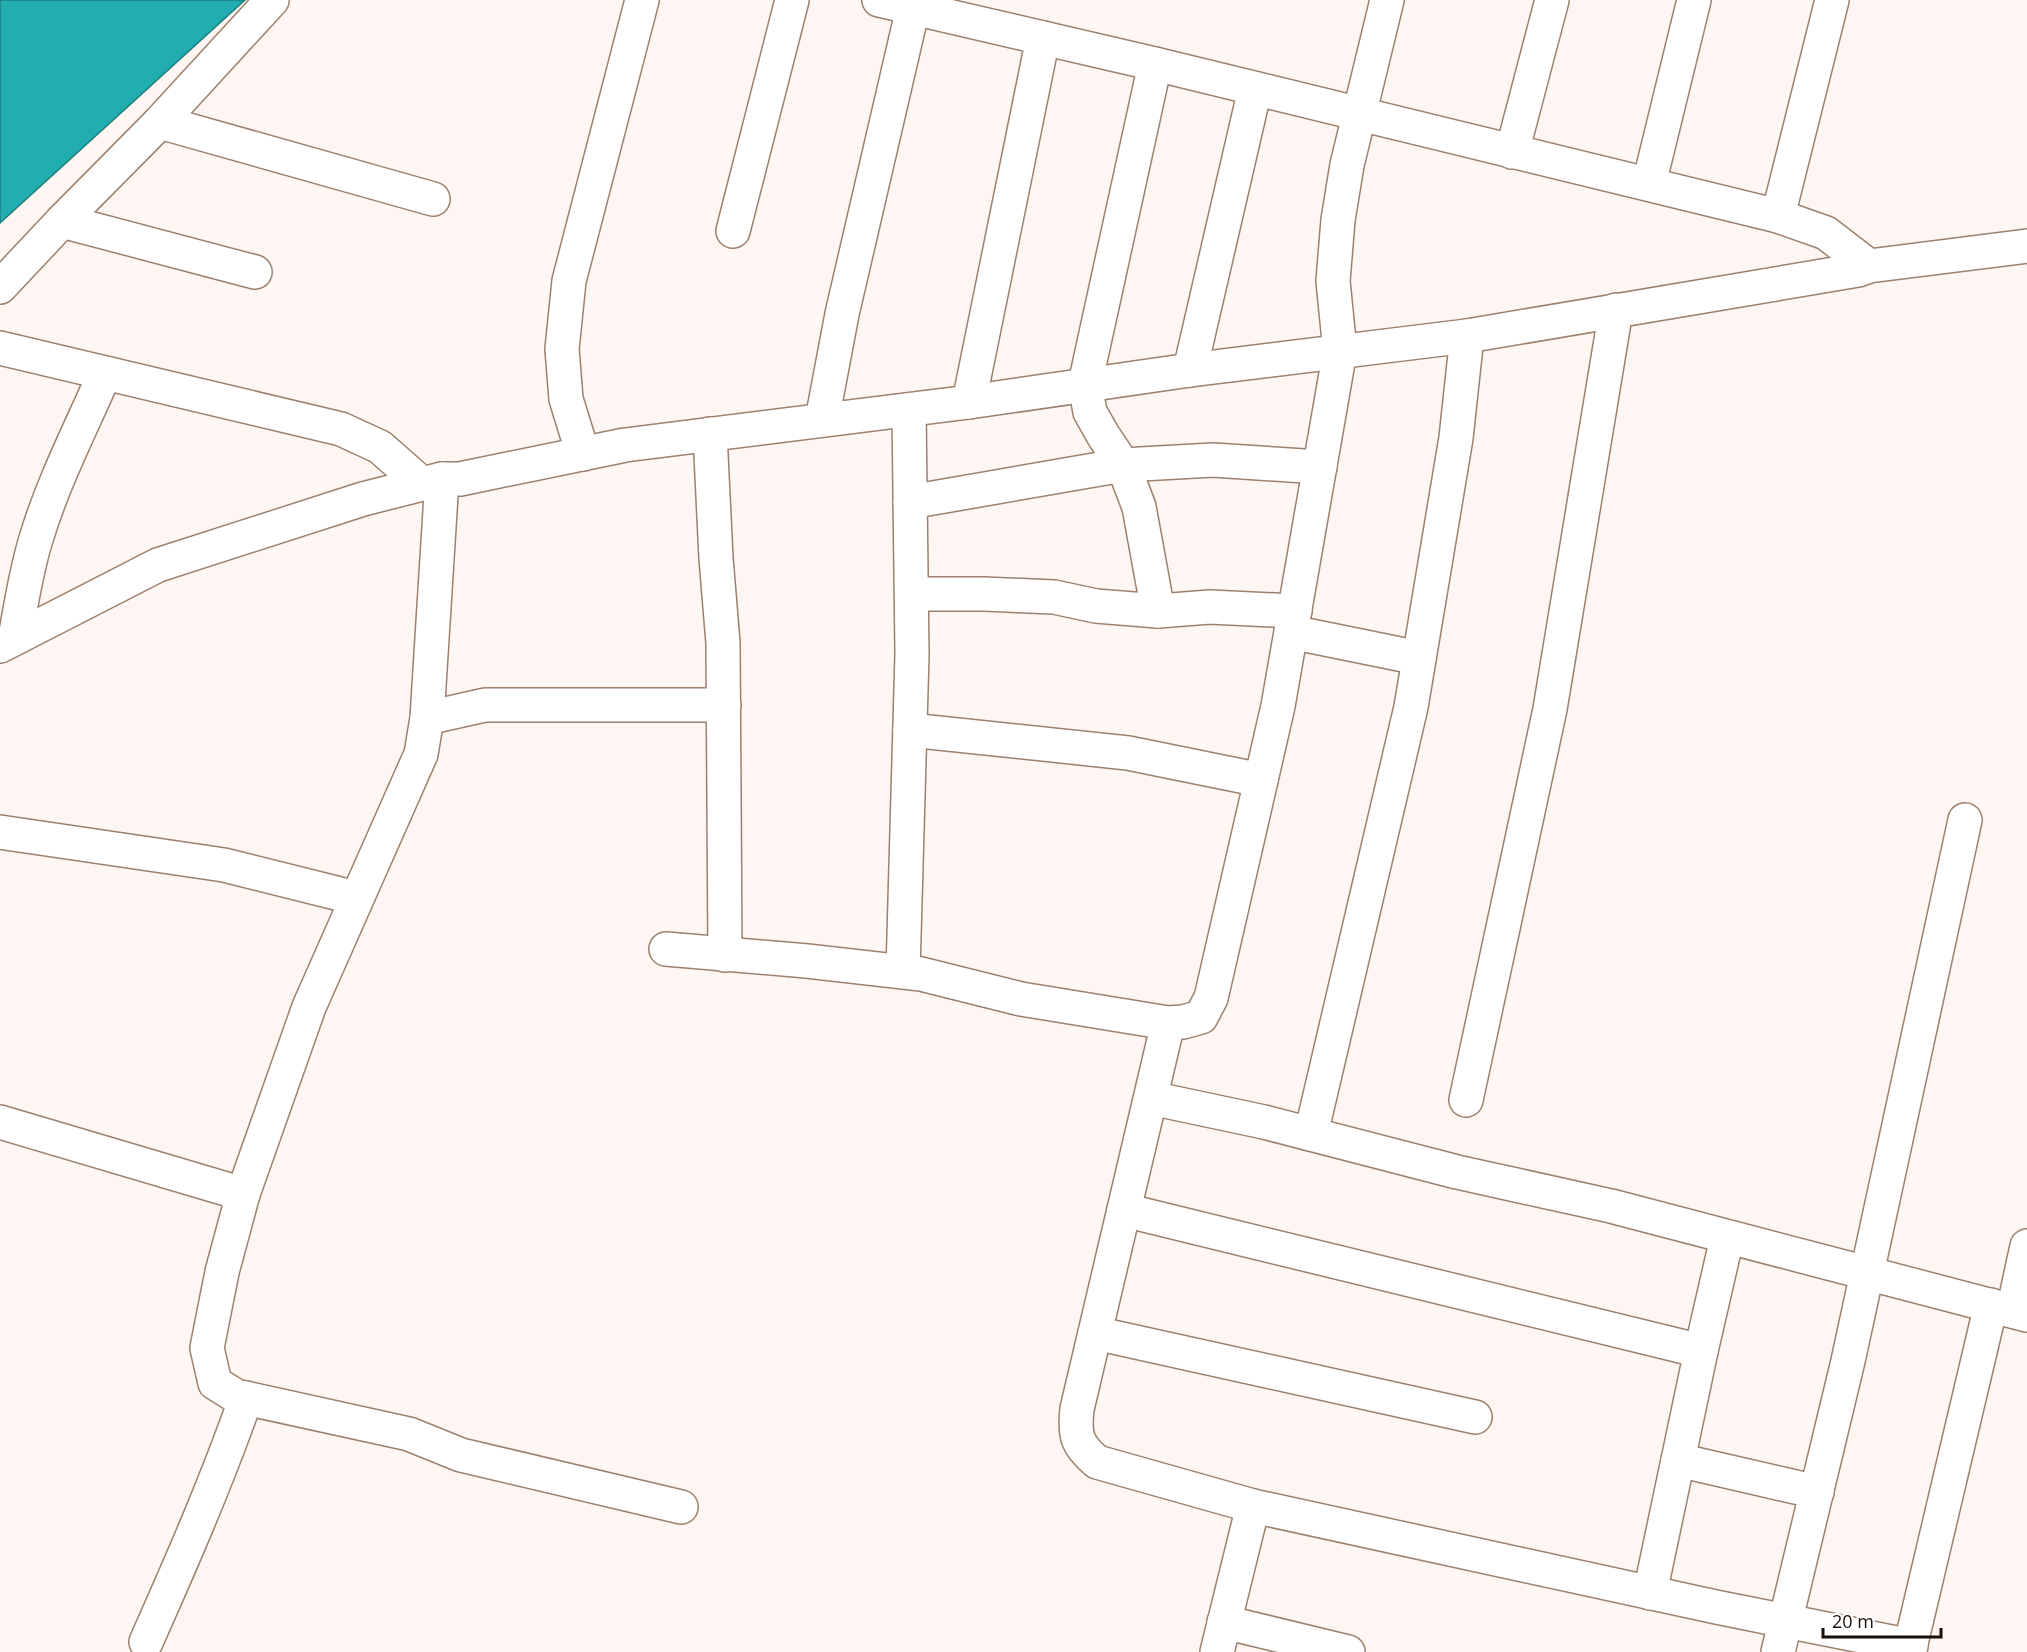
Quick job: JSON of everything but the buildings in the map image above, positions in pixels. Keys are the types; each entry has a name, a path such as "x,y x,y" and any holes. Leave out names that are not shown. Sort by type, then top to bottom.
{"street":[{"path":"0,287 160,122 272,0"},
{"path":"583,454 565,389 562,349 569,281 642,0"},
{"path":"733,231 792,0"},
{"path":"879,0 1155,64 1778,216 1826,232 1869,266"},
{"path":"666,949 903,971 1021,999 1168,1023 1202,1017 1211,998 1278,706 1340,351 1333,281 1336,240 1347,165 1387,0"},
{"path":"1512,152 1552,0"},
{"path":"1649,184 1694,0"},
{"path":"1778,216 1832,0"},
{"path":"822,420 842,314 913,8"},
{"path":"969,402 1043,38"},
{"path":"1155,64 1085,384 1090,412 1102,435 1123,465 1139,507 1158,611"},
{"path":"1190,370 1255,89"},
{"path":"160,122 433,199"},
{"path":"62,221 255,272"},
{"path":"7,642 158,565 363,499 432,481 460,479 625,445 909,410 1190,370 1467,336 1858,270 1869,266 2027,246"},
{"path":"1466,1100 1550,709 1616,310"},
{"path":"1311,1134 1411,707 1456,438 1467,336"},
{"path":"0,348 341,429 380,447 432,481"},
{"path":"7,642 36,538 57,480 105,373"},
{"path":"903,971 912,594 909,410"},
{"path":"710,434 723,643 724,955"},
{"path":"910,502 1123,465 1213,460 1320,467"},
{"path":"432,481 427,718 421,754 309,1007 243,1194 222,1272 207,1348 216,1383 236,1396 409,1434 461,1455 681,1507"},
{"path":"912,594 1054,597 1096,606 1158,611 1210,607 1293,621 1419,658"},
{"path":"427,718 485,705 724,705"},
{"path":"910,730 1128,753 1262,780"},
{"path":"1782,1636 1867,1273 1965,820"},
{"path":"0,832 224,865 356,898"},
{"path":"1168,1023 1077,1409 1075,1427 1078,1442 1097,1462 1253,1506 1650,1593 1782,1636 1910,1649 2027,1246"},
{"path":"1150,1098 1311,1134 1456,1172 1611,1206 2010,1310"},
{"path":"0,1122 243,1194"},
{"path":"1124,1210 1701,1351"},
{"path":"1650,1593 1701,1351 1728,1238"},
{"path":"1095,1333 1475,1417"},
{"path":"146,1642 198,1526 225,1460 246,1398"},
{"path":"1678,1460 1817,1492"},
{"path":"1253,1506 1220,1637 1348,1652"}],"water":[{"path":"0,0 245,0 0,223"}]}
